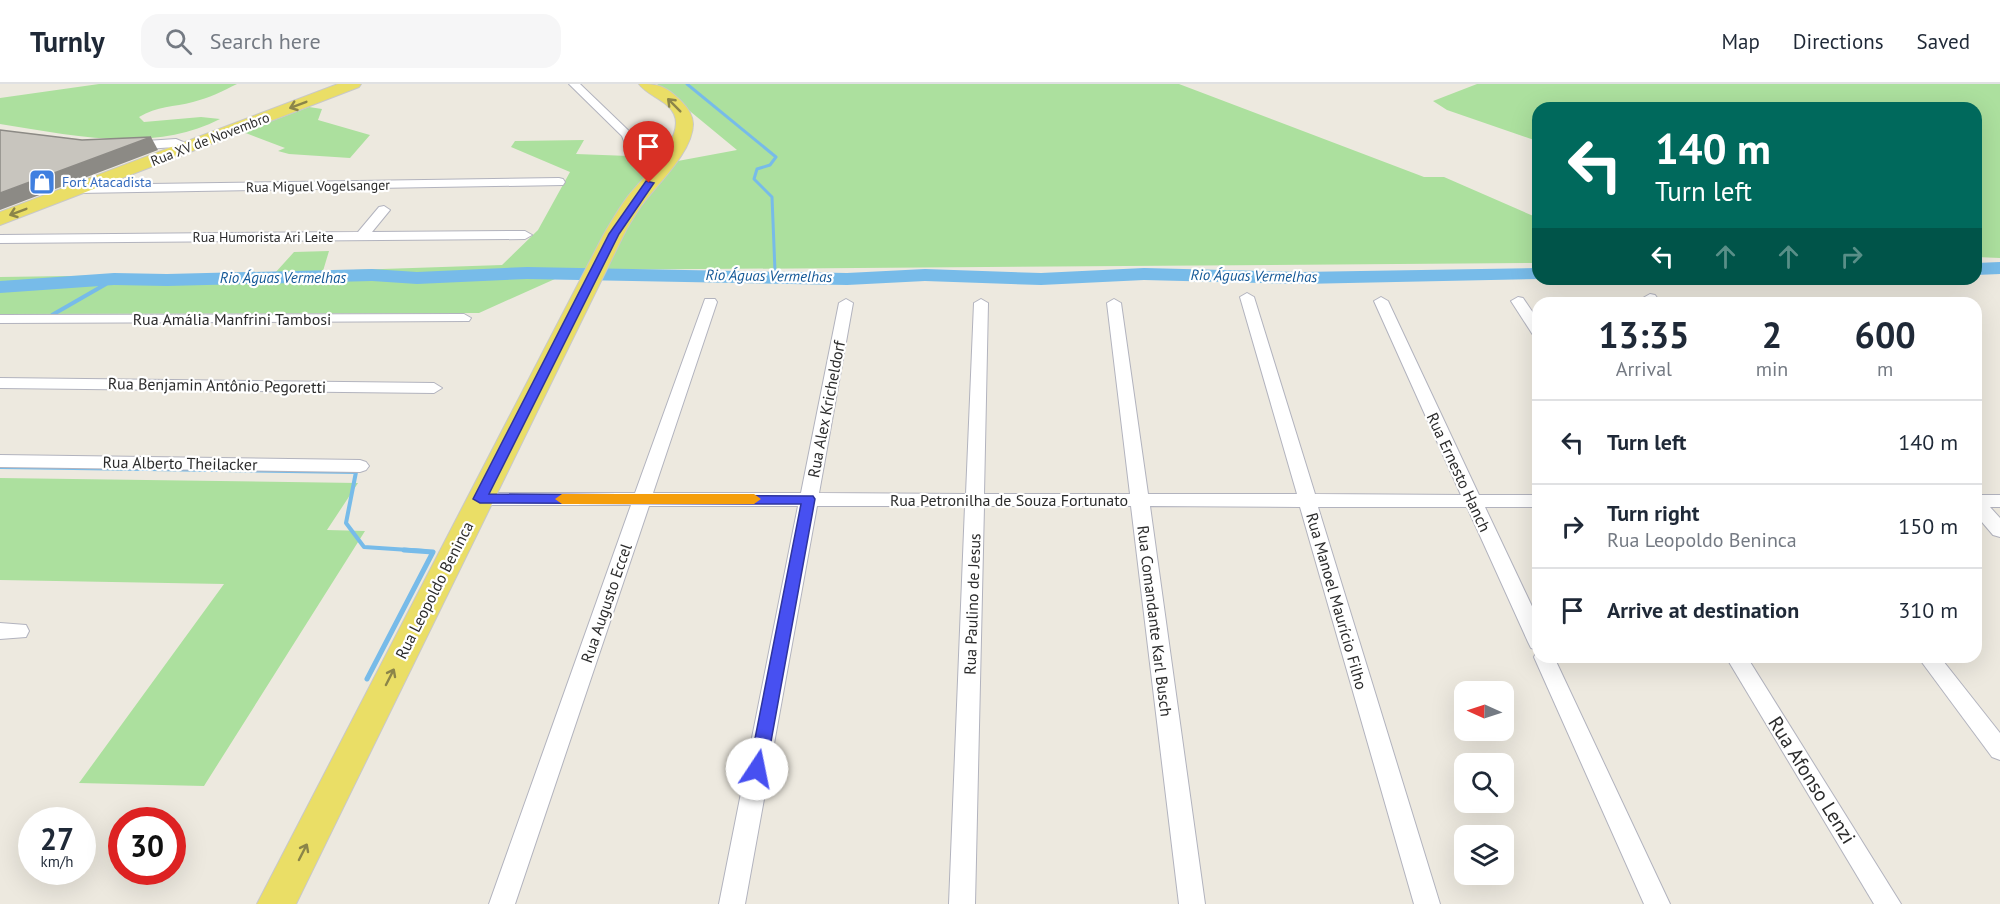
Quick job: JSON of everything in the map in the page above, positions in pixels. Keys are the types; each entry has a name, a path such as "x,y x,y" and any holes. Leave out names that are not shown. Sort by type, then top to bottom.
{"main road":[{"name":"Rua XV de Novembro","path":"0,219 353,84"},
{"name":"Rua Leopoldo Beninca","path":"276,904 592,277 624,217 681,138 684,120 678,108 648,84"}],"street":[{"path":"574,84 622,130 638,162 659,170"},
{"path":"120,147 170,143 189,147"},
{"name":"Rua Miguel Vogelsanger","path":"78,189 559,182"},
{"path":"362,236 384,210"},
{"name":"Rua Humorista Ari Leite","path":"0,239 525,235"},
{"name":"Rua Manoel Maurício Filho","path":"1247,297 1426,904"},
{"name":"Rua Ernesto Hanch","path":"1381,301 1532,629"},
{"path":"1518,301 1532,323"},
{"name":"Rua Augusto Eccel","path":"502,904 710,302"},
{"name":"Rua Alex Kricheldorf","path":"732,904 846,303"},
{"name":"Rua Paulino de Jesus","path":"962,904 981,303"},
{"name":"Rua Comandante Karl Busch","path":"1114,303 1192,904"},
{"name":"Rua Amália Manfrini Tambosi","path":"0,320 464,318"},
{"name":"Rua Benjamin Antônio Pegoretti","path":"0,383 434,388"},
{"name":"Rua Alberto Theilacker","path":"0,461 360,465"},
{"name":"Rua Petronilha de Souza Fortunato","path":"480,499 1532,501"},
{"path":"1982,502 2000,501"},
{"path":"1982,509 2000,530"},
{"path":"1547,663 1658,904"},
{"name":"Rua Afonso Lenzi","path":"1740,663 1888,904"},
{"path":"1933,663 2000,750"}],"green space":[{"path":"99,84 237,84 205,98 159,109 139,117 144,122 201,117 220,119 194,130 167,136 111,139 0,124 0,98"},
{"path":"657,84 1179,84 1424,177 1444,177 1532,215 1532,263 575,270 479,313 0,314 0,277 275,273 294,252 329,251 323,271 502,265 538,230 570,172 511,147 515,141 584,140 576,154 629,156 640,168 737,150"},
{"path":"1477,84 2000,84 2000,258 1982,257 1982,102 1532,102 1532,139 1447,110 1433,101"},
{"path":"309,107 322,109 318,120 370,135 350,158 289,154 278,151 285,148 243,132"},
{"path":"0,478 358,483 327,530 365,531 204,786 79,783 224,584 0,580"}],"building":[{"path":"0,130 82,140 151,137 0,193"}],"waterway":[{"path":"687,84 776,157 770,165 757,169 754,179 772,197 775,271 781,277"},
{"name":"Rio Águas Vermelhas","path":"1982,269 2000,268"},
{"name":"Rio Águas Vermelhas","path":"0,287 114,279 167,280 372,275 417,278 527,273 847,279 925,275 1041,279 1144,274 1301,278 1532,274"},
{"name":"Rio Águas Vermelhas","path":"103,285 114,279"},
{"path":"52,315 106,284"},
{"path":"0,467 356,472 346,523 364,547 424,551"},
{"path":"367,679 433,552 404,550"}],"slow traffic":[{"path":"562,499 754,499"}],"place":[{"name":"Fort Atacadista","path":"42,182"}],"route":[{"path":"649,183 633,203 614,234 480,499 808,499 757,769"}]}
